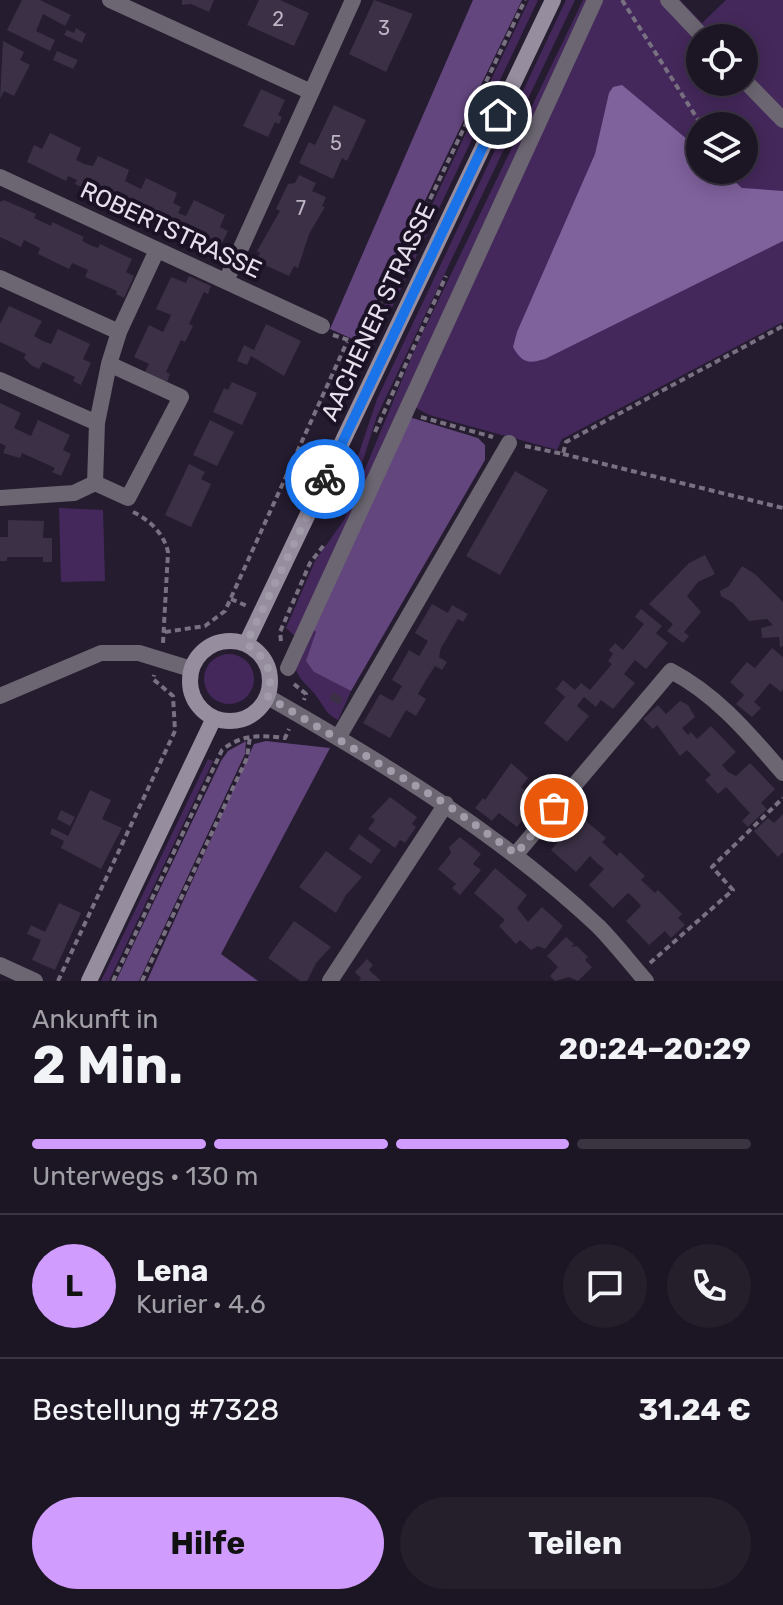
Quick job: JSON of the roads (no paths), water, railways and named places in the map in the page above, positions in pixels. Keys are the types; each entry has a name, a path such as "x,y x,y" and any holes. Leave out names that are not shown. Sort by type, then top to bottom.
{"main road":[{"name":"AACHENER STRASSE","path":"246,644 553,0"},
{"path":"233,640 246,644 265,660 271,685 268,697 259,710 245,719 230,722 214,718 193,698 189,683 191,669 207,647 233,640"},
{"path":"89,981 214,718"}],"street":[{"path":"110,0 311,92"},
{"path":"226,281 353,0"},
{"path":"288,668 595,0"},
{"path":"668,0 691,24"},
{"path":"758,94 783,120"},
{"name":"ROBERTSTRASSE","path":"0,177 322,326"},
{"path":"95,483 97,423 109,364 119,332 157,250"},
{"path":"0,278 119,332"},
{"path":"0,498 74,493 95,483 128,498 181,397 109,364"},
{"path":"0,380 97,423"},
{"path":"338,738 509,443"},
{"path":"0,696 101,653 139,653 191,669"},
{"path":"516,854 671,671 692,682 733,716 783,773"},
{"path":"268,697 446,804 516,854 600,928 642,977"},
{"path":"330,981 446,804"},
{"path":"0,965 35,981"}]}
